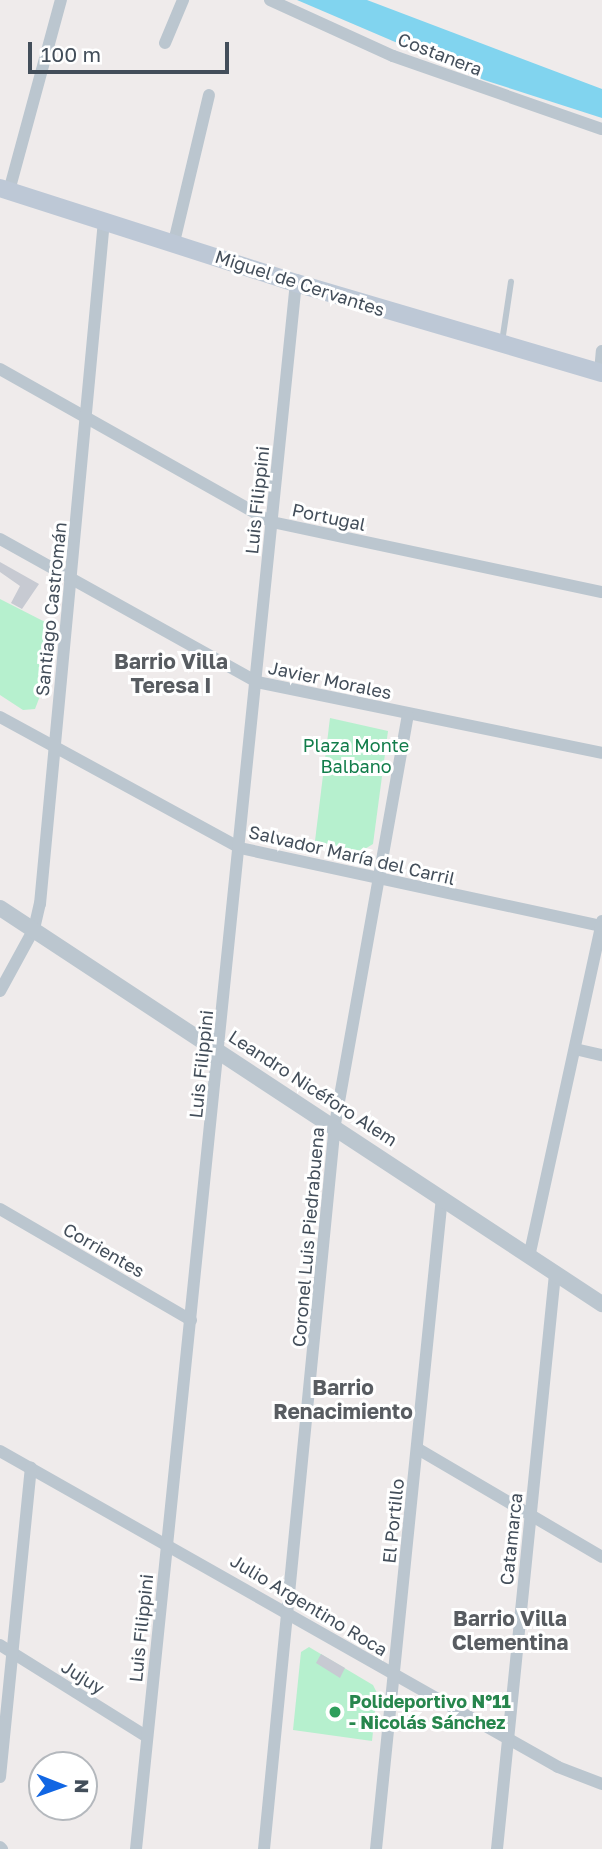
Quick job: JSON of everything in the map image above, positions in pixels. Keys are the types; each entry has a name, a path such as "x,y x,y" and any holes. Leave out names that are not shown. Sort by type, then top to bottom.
{"main road":[{"name":"Miguel de Cervantes","path":"4,190 296,283 601,372"}],"street":[{"path":"4,190 61,0"},
{"path":"165,43 183,0"},
{"name":"Costanera","path":"270,0 416,64 602,129"},
{"path":"174,242 209,95"},
{"name":"Santiago Castromán","path":"0,991 34,929 72,580 104,221"},
{"name":"Luis Filippini","path":"136,1849 220,1050 296,283"},
{"path":"601,372 602,351"},
{"name":"Portugal","path":"0,369 272,522 602,592"},
{"name":"Javier Morales","path":"0,539 257,682 602,753"},
{"name":"Coronel Luis Piedrabuena","path":"264,1849 335,1124 408,715"},
{"name":"Salvador María del Carril","path":"0,717 240,849 379,880 601,923"},
{"name":"Leandro Nicéforo Alem","path":"0,908 335,1124 602,1304"},
{"path":"529,1257 601,923"},
{"path":"575,1049 602,1055"},
{"name":"El Portillo","path":"376,1849 442,1196"},
{"name":"Corrientes","path":"0,1209 191,1320"},
{"name":"Catamarca","path":"496,1849 555,1274"},
{"path":"418,1449 602,1557"},
{"name":"Julio Argentino Roca","path":"0,1451 168,1542 394,1676 578,1777 602,1784"},
{"path":"0,1777 31,1468"},
{"name":"Jujuy","path":"0,1646 147,1737"}],"lane":[{"path":"502,344 511,282"}],"green space":[{"path":"0,599 47,623 40,696 35,709 23,710 0,695"},
{"name":"Plaza Monte Balbano","path":"330,718 388,731 373,844 360,852 315,841"},
{"name":"Polideportivo N°11 - Nicolás Sánchez","path":"309,1647 373,1685 377,1693 372,1741 293,1730 301,1652"}],"water":[{"path":"297,0 367,0 602,89 602,118 484,80"}],"building":[{"path":"0,562 39,584 22,609 11,603 20,586 0,572"},
{"path":"321,1654 345,1668 340,1678 316,1663"}],"place":[{"name":"Polideportivo N°11 - Nicolás Sánchez","path":"335,1712"}],"district":[{"name":"Barrio Villa Teresa I","path":"171,673"},
{"name":"Barrio Renacimiento","path":"343,1399"},
{"name":"Barrio Villa Clementina","path":"510,1630"}]}
